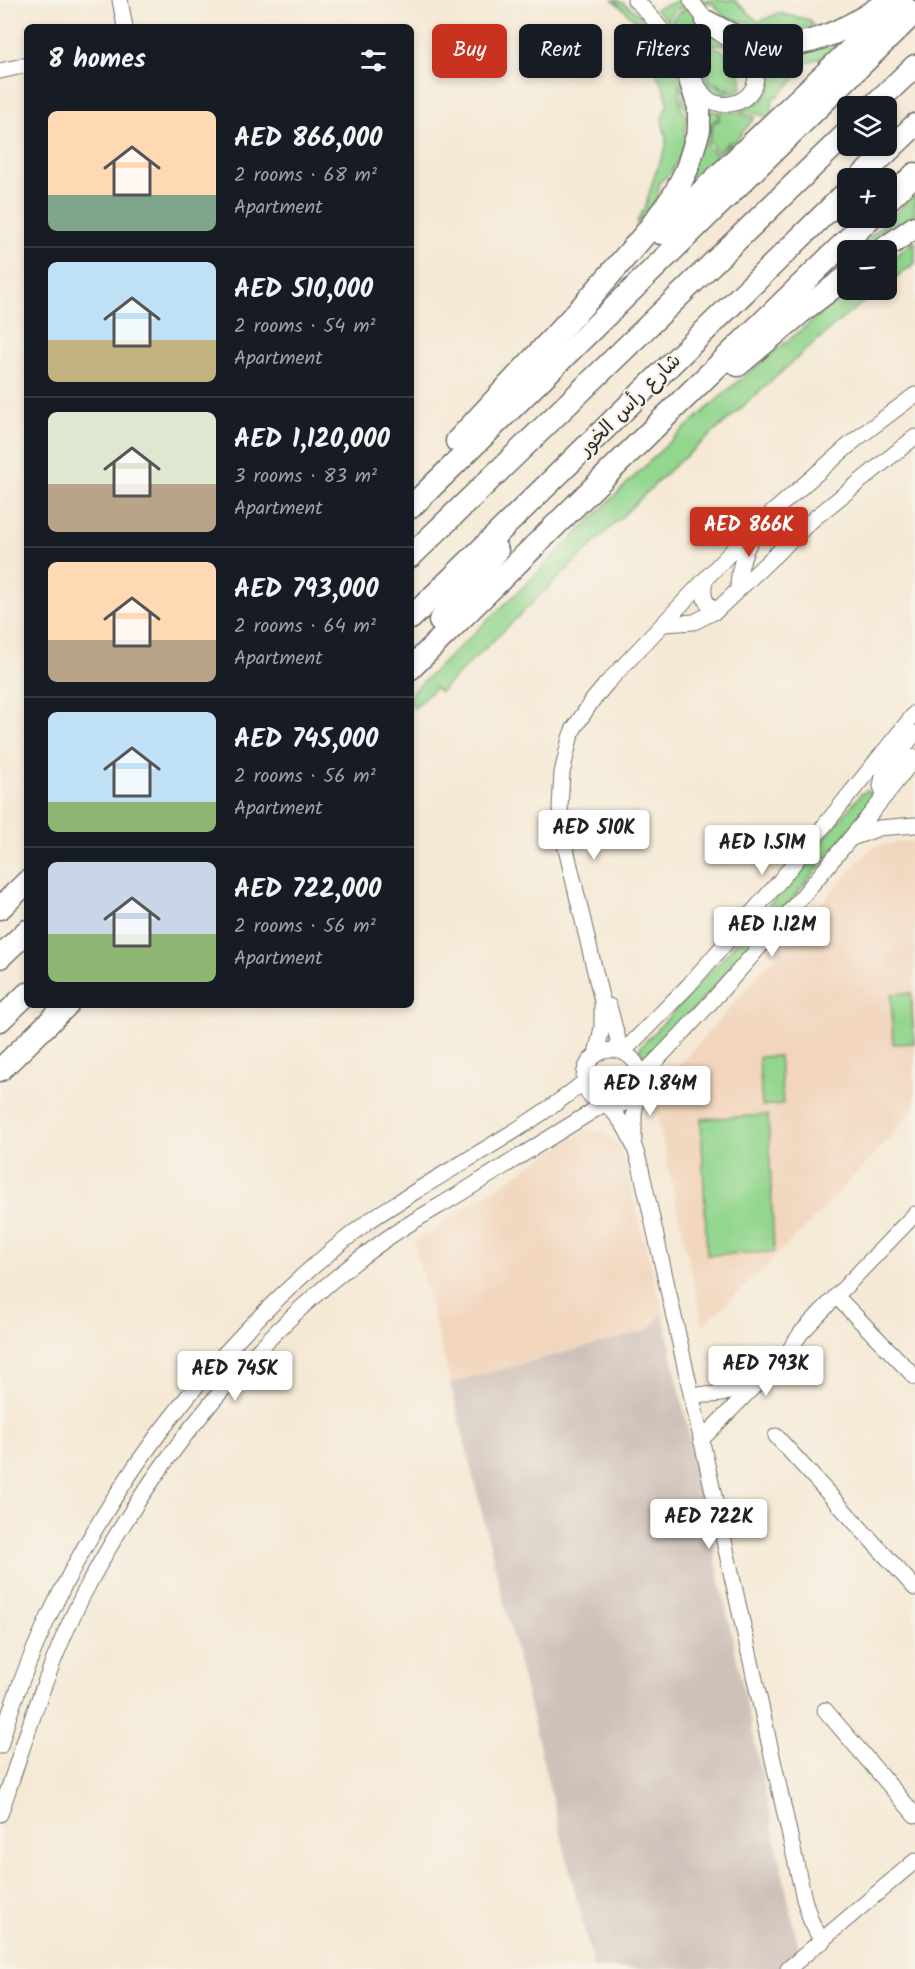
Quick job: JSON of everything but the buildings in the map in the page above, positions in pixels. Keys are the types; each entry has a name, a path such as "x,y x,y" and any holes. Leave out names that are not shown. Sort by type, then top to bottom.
{"highway":[{"path":"707,22 747,41 770,45 792,45 834,32 870,14 890,0"},
{"path":"588,300 624,272 691,202 902,0"},
{"path":"414,504 915,12"},
{"path":"743,180 780,153 915,33"},
{"path":"884,96 915,66"},
{"path":"414,503 423,483 439,461 588,300 656,221 674,195 696,144 699,119 697,101 690,78"},
{"path":"870,168 915,125"},
{"path":"414,553 837,143"},
{"path":"897,191 915,174"},
{"name":"شارع رأس الخور","path":"414,615 837,202"},
{"path":"896,240 915,227"},
{"path":"414,665 860,228"},
{"path":"664,418 699,397 837,284"},
{"path":"414,653 565,467"},
{"path":"0,908 24,885"},
{"path":"0,957 24,934"},
{"path":"0,1020 24,997"},
{"path":"0,1070 64,1008"}],"street":[{"path":"120,0 124,24"},
{"path":"635,0 657,24"},
{"path":"691,0 709,24"},
{"path":"694,78 706,96 720,104 732,104 743,100 754,85 756,73 748,53 711,26"},
{"path":"0,71 24,66"},
{"path":"596,1054 602,1028 602,1001 561,821 560,789 565,756 573,730 599,692 759,525 855,440 915,395"},
{"path":"664,624 694,622 716,611 811,521 915,437"},
{"path":"738,590 742,559 759,525"},
{"path":"705,580 704,598 708,606 716,611"},
{"path":"0,1814 43,1688 82,1597 146,1490 222,1392 295,1314 383,1241 605,1105 625,1102 634,1094 638,1083 723,989 849,839 915,713"},
{"path":"580,721 569,772 570,823 611,1016 622,1052"},
{"path":"622,1052 688,986 778,884 880,781 915,733"},
{"path":"880,781 915,757"},
{"path":"849,839 879,828 915,825"},
{"path":"634,1143 620,1119 605,1105 590,1096 584,1082 586,1066 596,1054 605,1050 629,1055 637,1065 634,1143 804,1899 811,1921 822,1942"},
{"path":"0,1746 11,1708 28,1664 89,1538 142,1456 216,1365 272,1305 368,1222 551,1107 584,1082"},
{"path":"701,1440 788,1352 801,1333 915,1214"},
{"path":"836,1296 915,1377"},
{"path":"691,1395 715,1396 730,1393 743,1384 785,1342 801,1333"},
{"path":"776,1436 915,1588"},
{"path":"825,1710 915,1815"},
{"path":"788,1969 915,1861"}],"shaded area":[{"path":"915,839 915,1106 882,1146 809,1224 703,1326 652,1093 692,1051 869,850 877,846 912,842"},
{"path":"589,1130 604,1132 620,1148 663,1313 648,1329 450,1383 414,1242 582,1132"},
{"path":"663,1313 803,1969 594,1969 450,1383 648,1330"}],"green space":[{"path":"613,0 633,10 647,24 640,24"},
{"path":"680,0 688,5 675,10 668,21 655,9"},
{"path":"701,0 734,0 758,21 778,13 810,20 813,25 803,29 803,24 752,24 726,18 713,4"},
{"path":"690,7 708,24 670,24 677,14"},
{"path":"711,27 723,39 722,44 711,45"},
{"path":"852,30 833,53 804,64 803,44"},
{"path":"718,48 723,51 723,78 740,78 742,89 730,86 727,91 719,84 709,81 711,78 711,49"},
{"path":"659,78 683,78 685,84 690,113 681,103 684,93 680,84 678,85 681,91 680,106 689,117 685,129 685,144 671,172 659,183 658,199 637,225 666,147 662,119 668,102"},
{"path":"702,78 707,78 708,84 719,86 725,93 732,89 743,93 730,99 712,94"},
{"path":"770,78 756,103 754,102 764,79"},
{"path":"797,78 772,99 772,112 768,117 740,110 757,104 769,90 772,79"},
{"path":"706,109 718,112 718,119 713,121 706,145 718,156 729,144 738,146 682,200"},
{"path":"720,112 734,112 755,117 735,142 729,142 718,152 709,143 714,122 719,121"},
{"path":"915,195 915,214 897,226 897,212"},
{"path":"880,228 895,228 877,240 867,240"},
{"path":"915,241 915,263 897,276 897,254"},
{"path":"838,300 866,300 826,332 674,466 440,692 435,688 414,708 414,690 522,588 666,445 736,383"},
{"path":"867,790 873,795 872,801 792,899 679,1025 650,1055 642,1056 639,1051 641,1046 726,954 861,794"},
{"path":"911,993 914,1043 893,1044 891,994"},
{"path":"779,1056 783,1104 762,1106 759,1057"},
{"path":"768,1115 774,1252 707,1255 701,1119"}]}
